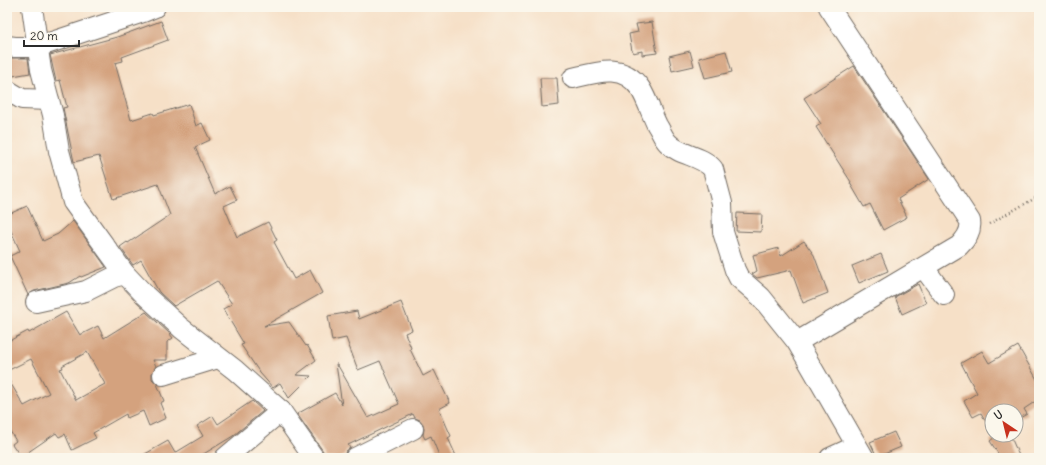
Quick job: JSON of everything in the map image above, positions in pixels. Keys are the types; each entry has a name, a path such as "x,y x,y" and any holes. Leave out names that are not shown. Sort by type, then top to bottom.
{"street":[{"path":"32,7 41,70 49,100 66,181 73,202 125,274 145,295 181,328 235,370 280,411 314,458"},
{"path":"7,46 37,47 155,7"},
{"path":"797,342 959,246 968,235 971,225 970,221 829,7"},
{"path":"573,78 595,72 617,71 623,74 640,88 654,120 668,144 674,149 709,165 713,169 722,203 723,232 739,278 760,297 797,342 860,452 830,458"},
{"path":"7,90 22,99 49,100"},
{"path":"924,268 944,296"},
{"path":"36,302 86,291 114,277 125,274"},
{"path":"163,375 218,358"},
{"path":"232,456 280,411"},
{"path":"355,458 413,429"}],"path":[{"path":"968,235 1039,196"}],"building":[{"path":"161,21 168,40 122,57 123,61 115,63 131,120 153,113 154,115 189,104 196,126 202,123 210,140 195,147 215,194 230,186 237,200 224,206 237,237 268,222 277,240 274,242 294,279 310,270 322,293 264,326 289,322 306,346 307,345 316,360 296,375 311,376 289,398 280,383 273,388 260,373 241,345 244,344 223,309 232,304 217,281 174,306 159,292 141,260 133,265 120,247 170,215 158,184 113,199 99,156 74,162 63,108 67,107 60,80 56,81 50,55 117,37"},
{"path":"652,22 657,53 642,55 642,51 633,53 629,34 638,32 636,24"},
{"path":"690,51 694,66 672,71 669,56"},
{"path":"726,51 732,72 705,78 699,58"},
{"path":"7,58 28,58 30,73 7,77"},
{"path":"854,66 929,179 898,199 907,217 883,230 870,204 864,207 850,183 851,182 816,127 821,124 804,98"},
{"path":"540,78 557,78 559,105 542,107"},
{"path":"27,206 43,241 58,234 73,221 106,267 81,277 80,276 69,283 34,291 28,295 10,256 20,251 7,222 7,215"},
{"path":"737,213 762,214 761,232 736,231"},
{"path":"804,241 814,255 828,293 803,303 791,270 757,278 752,274 757,271 753,255 779,248 781,256"},
{"path":"881,254 888,271 859,283 852,266"},
{"path":"918,284 926,303 902,314 895,297"},
{"path":"401,302 412,330 405,333 411,348 410,349 423,376 434,370 450,403 439,409 451,436 448,438 457,458 440,458 431,436 425,439 423,435 423,424 420,420 415,418 413,414 348,445 350,448 346,451 344,456 340,458 325,458 323,451 297,414 335,393 342,405 336,364 368,418 399,404 380,361 358,370 346,338 332,341 328,316 357,311 359,319"},
{"path":"66,312 80,335 98,326 104,338 146,312 173,338 167,342 167,360 153,360 156,366 152,373 152,379 157,384 164,401 160,403 166,418 149,426 143,411 127,418 126,414 93,433 96,438 72,450 65,434 59,437 56,433 21,457 12,444 16,441 7,426 7,377 24,406 49,393 31,359 7,371 7,342 28,331 29,333","holes":["87,352 105,384 76,400 60,369 63,368 62,366"]},
{"path":"1018,346 1039,383 1039,399 1024,409 1024,403 984,403 984,418 981,413 973,417 964,401 977,393 961,363 982,351 989,363"},
{"path":"252,401 263,411 233,436 197,458 138,458 168,441 175,453 203,436 197,426 213,416 218,424"},
{"path":"894,432 901,447 877,457 870,442"},
{"path":"991,443 1013,443 1020,458 1001,458"}]}
